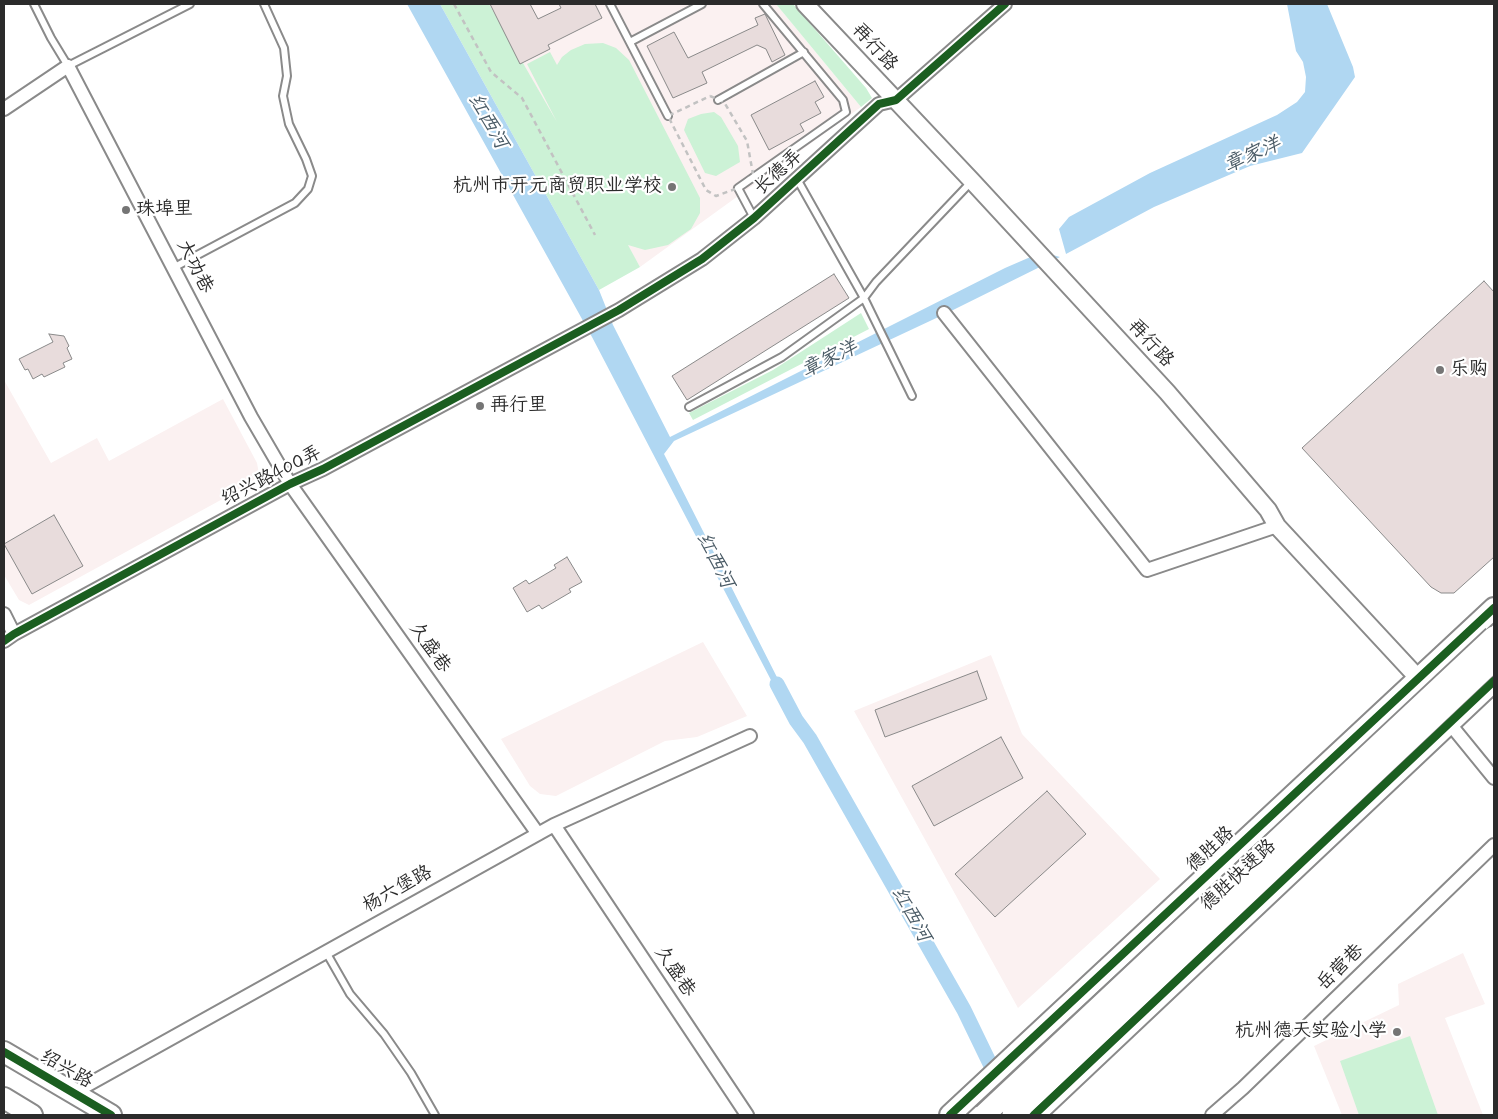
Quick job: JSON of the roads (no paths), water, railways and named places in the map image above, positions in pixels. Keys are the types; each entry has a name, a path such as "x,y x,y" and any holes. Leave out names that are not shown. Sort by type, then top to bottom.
{"highway":[{"name":"德胜快速路","path":"984,1115 1494,637"},
{"name":"德胜快速路","path":"1013,1115 1494,660"}],"main road":[{"name":"德胜路","path":"950,1115 1494,608"},
{"path":"1038,1111 1494,681"},
{"name":"绍兴路","path":"4,1052 111,1115"},
{"path":"4,1098 32,1115"}],"street":[{"name":"再行路","path":"806,4 1167,392 1268,510 1277,526 1419,679 1450,724"},
{"name":"长德弄","path":"557,342 619,310 702,259 754,218 879,104 896,100 1004,4"},
{"path":"4,109 68,66"},
{"name":"大功巷","path":"68,66 251,417 290,484"},
{"path":"944,313 1146,570 1277,526"},
{"name":"绍兴路400弄","path":"9,638 290,484 323,469 557,342"},
{"name":"久盛巷","path":"290,484 538,834"},
{"path":"4,614 9,638"},
{"path":"1450,724 1494,778"},
{"name":"杨六堡路","path":"73,1093 554,825 750,736"},
{"name":"久盛巷","path":"554,825 747,1115"},
{"name":"岳营巷","path":"1212,1115 1243,1088 1494,845"}],"lane":[{"path":"34,4 68,66 190,4"},
{"path":"173,268 295,203 308,189 312,176 306,159 288,124 283,96 287,76 284,48 264,4"},
{"path":"610,4 668,116"},
{"path":"630,42 702,4"},
{"path":"754,218 738,188 846,112 843,100 763,4"},
{"path":"718,100 804,52"},
{"path":"797,179 864,298 912,396"},
{"path":"689,407 782,357 864,298 876,282 972,181"},
{"path":"326,952 350,994 384,1034 411,1073 435,1115"}],"water":[{"name":"章家洋","path":"407,4 440,4 599,290 613,325 670,437 1005,268 1042,252 1060,257 947,313 674,441 664,454 787,697 784,705 592,337"},
{"name":"章家洋","path":"1287,4 1327,4 1353,67 1355,77 1302,153 1250,166 1154,207 1066,254 1059,229 1069,217 1150,173 1277,115 1297,102 1305,92 1306,77 1303,62 1296,51"}],"waterway":[{"name":"红西河","path":"777,684 964,1010 1009,1103"}],"place":[{"name":"杭州市开元商贸职业学校","path":"672,187"},
{"name":"珠埠里","path":"126,210"},
{"name":"乐购","path":"1440,370"},
{"name":"再行里","path":"480,406"},
{"name":"杭州德天实验小学","path":"1397,1032"}]}
